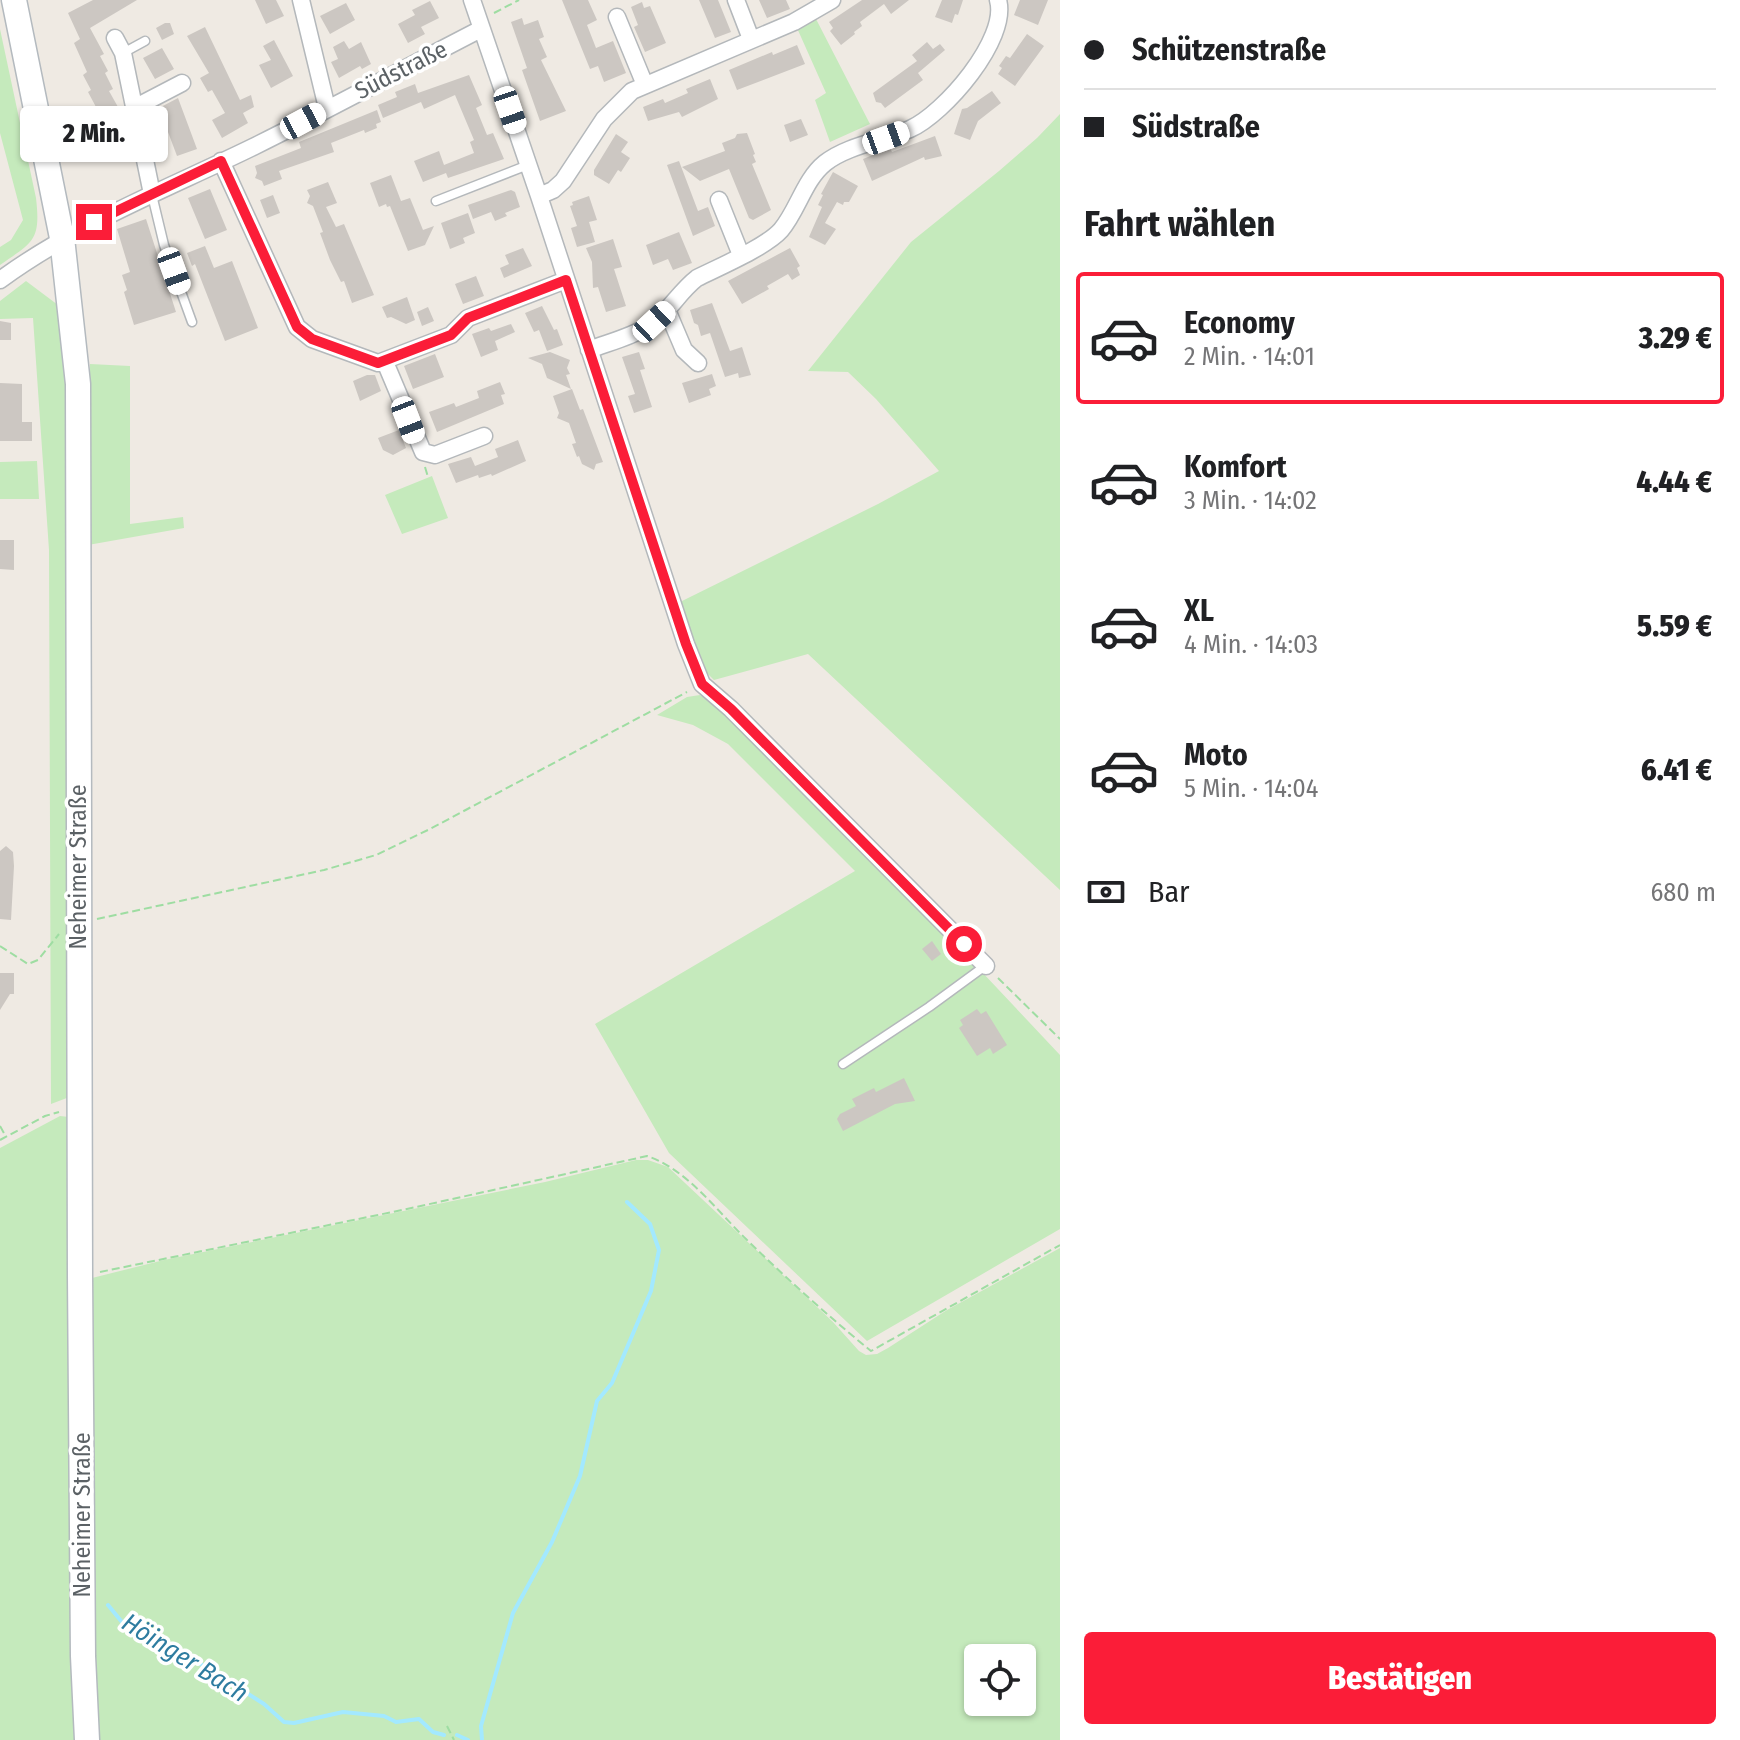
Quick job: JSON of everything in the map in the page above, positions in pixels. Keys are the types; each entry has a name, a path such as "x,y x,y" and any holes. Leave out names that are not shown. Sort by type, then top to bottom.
{"main road":[{"name":"Neheimer Straße","path":"14,0 62,238 78,384 80,1276 83,1656 87,1740"}],"street":[{"path":"301,0 327,108"},
{"path":"472,0 686,644 702,684 731,709 986,966"},
{"path":"736,0 751,39"},
{"path":"539,196 563,181 613,107 632,91 794,22 832,0"},
{"path":"589,350 638,332 667,310 686,286 774,237 814,175 828,161 912,129 931,116 949,100 991,45 998,27 998,0"},
{"path":"617,17 645,85"},
{"name":"Südstraße","path":"0,280 62,238 327,108 480,25"},
{"path":"119,45 152,194"},
{"path":"134,108 182,83"},
{"path":"221,161 297,327 312,339 378,363 451,335 468,318 566,280"},
{"path":"719,200 741,255"},
{"path":"667,310 684,350 698,363"},
{"path":"385,362 423,452 435,455 484,436"}],"lane":[{"path":"119,45 145,41"},
{"path":"436,201 529,165"},
{"path":"152,194 164,245 192,322"},
{"path":"843,1064 986,966"}],"path":[{"path":"480,25 519,0"},
{"path":"0,946 28,964 38,960 63,928 78,923 324,870 376,855 702,684"},
{"path":"986,966 1060,1039"},
{"path":"0,1140 45,1116 79,1106"},
{"path":"0,1126 6,1136"},
{"path":"80,1276 647,1156 666,1162 747,1240 871,1351 1060,1245"},
{"path":"447,1726 454,1740"}],"green space":[{"path":"816,19 870,124 830,142 815,100 826,93 797,28"},
{"path":"0,29 36,198 37,223 36,232 27,245 0,265 0,247 11,240 23,220 0,133"},
{"path":"1060,114 1060,890 808,654 714,680 701,667 680,602 939,471 848,372 808,371 911,242 999,171"},
{"path":"26,281 58,305 70,395 72,1096 51,1104 49,550 33,318 0,319 0,301"},
{"path":"90,364 130,366 130,524 183,517 184,528 88,545"},
{"path":"37,461 39,499 0,499 0,462"},
{"path":"432,476 448,518 402,534 385,495"},
{"path":"700,695 719,708 981,971 1060,1055 1060,1229 867,1341 669,1153 595,1024 855,871 728,744 693,725 657,715 687,697"},
{"path":"60,1116 69,1117 79,1740 0,1740 0,1148"},
{"path":"636,1160 648,1160 668,1167 866,1355 888,1348 947,1310 1060,1248 1060,1740 91,1740 88,1284 92,1278 164,1260 545,1182"}],"building":[{"path":"93,0 137,0 90,28 104,54 100,56 113,89 109,91 118,107 113,110 117,116 101,125 93,110 96,107 88,92 91,90 83,75 87,72 74,43 80,39 68,13"},
{"path":"255,0 276,0 284,16 266,24"},
{"path":"562,0 588,0 597,20 587,25 596,48 613,41 626,73 604,82 598,66 590,69"},
{"path":"699,0 718,0 731,32 715,38"},
{"path":"759,0 786,0 790,9 767,18"},
{"path":"862,0 909,0 891,14 884,4 860,22 862,26 841,45 830,31 833,28 829,22"},
{"path":"942,0 963,0 952,23 935,17"},
{"path":"1020,0 1048,0 1038,25 1014,15"},
{"path":"430,1 439,18 421,27 425,34 408,43 398,24 415,15 412,10"},
{"path":"642,2 644,8 650,6 666,43 645,52 634,27 638,25 631,7"},
{"path":"346,3 355,20 330,34 320,16"},
{"path":"522,18 524,25 538,20 544,37 539,39 547,57 541,60 566,111 540,121 522,70 527,68 511,22"},
{"path":"170,23 174,34 162,40 156,28"},
{"path":"205,27 240,100 251,95 254,107 243,113 248,123 222,138 212,120 225,113 212,90 208,92 200,78 209,73 187,36"},
{"path":"1027,34 1044,46 1015,86 998,74 1002,68 999,66 1006,56 1010,58"},
{"path":"274,40 293,76 271,88 259,65 271,60 263,46"},
{"path":"344,41 349,49 361,42 371,64 362,69 360,66 339,78 331,62 338,59 333,47"},
{"path":"927,42 933,49 940,44 945,50 918,73 923,80 885,108 876,102 873,93 917,61 912,55"},
{"path":"797,45 805,64 737,90 729,70"},
{"path":"162,48 174,69 155,79 143,58"},
{"path":"469,75 482,105 476,108 487,135 493,133 504,159 448,178 446,173 423,182 414,161 439,151 444,165 474,153 470,142 474,140 455,95 424,109 421,102 383,118 378,105 397,97 395,92 415,84 418,93"},
{"path":"710,79 718,99 682,117 679,112 648,121 643,107 663,99 665,103 688,93 686,89"},
{"path":"992,91 1001,103 978,121 970,140 954,134 962,109"},
{"path":"178,98 197,149 177,156 159,108"},
{"path":"377,110 381,122 376,124 377,128 331,143 334,152 279,171 282,179 264,186 262,181 255,178 255,166 301,148 299,142"},
{"path":"801,119 808,135 790,142 784,125"},
{"path":"112,130 122,148 109,154 100,137"},
{"path":"747,133 755,154 756,162 752,164 771,210 753,220 749,218 729,169 700,181 682,167 725,151 722,143 735,138 737,134"},
{"path":"616,134 628,142 621,152 630,158 609,184 594,175 594,170"},
{"path":"935,136 942,156 925,160 924,157 872,181 863,159"},
{"path":"679,161 698,211 708,207 715,226 693,236 667,165"},
{"path":"833,172 858,186 849,202 843,205 837,202 825,223 836,229 825,245 809,237 822,207 818,205 821,194"},
{"path":"391,175 401,201 410,198 423,230 434,226 425,245 408,251 390,206 379,207 370,183"},
{"path":"328,182 337,203 326,207 336,227 344,224 374,295 352,303 344,281 341,282 330,260 313,206 307,203 310,196 307,190"},
{"path":"210,189 227,230 205,239 188,198"},
{"path":"511,190 515,192 520,207 495,221 491,212 473,219 468,205"},
{"path":"273,195 280,213 267,218 260,200"},
{"path":"589,196 597,220 589,222 595,242 577,247 571,228 577,226 570,206 572,202"},
{"path":"468,213 475,233 463,238 465,243 450,249 441,223"},
{"path":"146,219 176,312 134,325 122,275 130,272 117,229"},
{"path":"679,232 692,263 673,270 668,259 653,265 646,245"},
{"path":"613,239 622,267 614,269 626,306 606,312 598,287 593,288 592,262 586,248"},
{"path":"205,246 214,268 232,261 258,328 225,341 195,264 192,266 187,253"},
{"path":"523,248 532,266 504,278 500,268 509,264 505,255"},
{"path":"790,248 800,266 797,268 800,275 792,280 788,274 742,304 728,281"},
{"path":"476,276 484,296 463,304 455,284"},
{"path":"407,297 415,320 406,324 387,318 382,307"},
{"path":"712,303 730,351 742,347 751,375 739,378 738,373 725,377 710,333 701,336 690,310"},
{"path":"542,306 563,345 547,351 539,330 534,332 525,313"},
{"path":"428,307 434,321 422,326 417,312"},
{"path":"0,321 11,323 11,340 0,340"},
{"path":"511,324 515,332 495,341 498,350 481,357 472,334"},
{"path":"550,352 570,360 567,368 570,374 566,375 571,389 547,378 542,364 528,358"},
{"path":"639,352 645,369 640,370 652,407 634,413 628,396 635,394 622,357"},
{"path":"435,354 444,377 413,389 404,366"},
{"path":"712,374 716,386 709,389 711,395 689,403 682,383"},
{"path":"375,375 381,391 360,401 353,381"},
{"path":"500,382 505,394 501,395 504,404 437,432 429,412 454,403 456,407 479,398 477,391"},
{"path":"0,383 22,384 22,422 32,422 32,441 0,441"},
{"path":"572,389 603,462 596,464 594,470 582,464 577,457 569,423 557,418 559,413 553,396"},
{"path":"399,430 406,448 393,455 383,450 378,438"},
{"path":"518,440 526,461 492,476 479,478 478,475 456,483 448,464 471,457 475,466 498,457 495,449"},
{"path":"0,540 14,540 14,570 0,569"},
{"path":"6,846 13,852 14,866 11,920 0,919 0,851"},
{"path":"932,941 941,954 932,961 922,949"},
{"path":"0,973 14,973 14,994 10,994 0,1010"},
{"path":"977,1009 981,1014 986,1011 1007,1045 993,1054 990,1048 977,1056 959,1028 963,1025 960,1020"},
{"path":"904,1078 915,1101 895,1104 843,1131 837,1119 840,1114 856,1106 852,1099 874,1088 876,1092"}],"waterway":[{"path":"482,1740 481,1726 513,1613 552,1542 580,1476 597,1401 612,1383 651,1291 659,1250 650,1224 627,1202"},
{"name":"Höinger Bach","path":"108,1605 126,1627 172,1646 264,1704 284,1722 294,1723 343,1712 384,1716 396,1722 419,1719 433,1732 444,1735"},
{"name":"Höinger Bach","path":"457,1735 468,1740"}],"route":[{"path":"94,222 221,161 297,327 312,339 378,363 451,335 468,318 566,280 686,644 702,684 731,709 964,944"}]}
